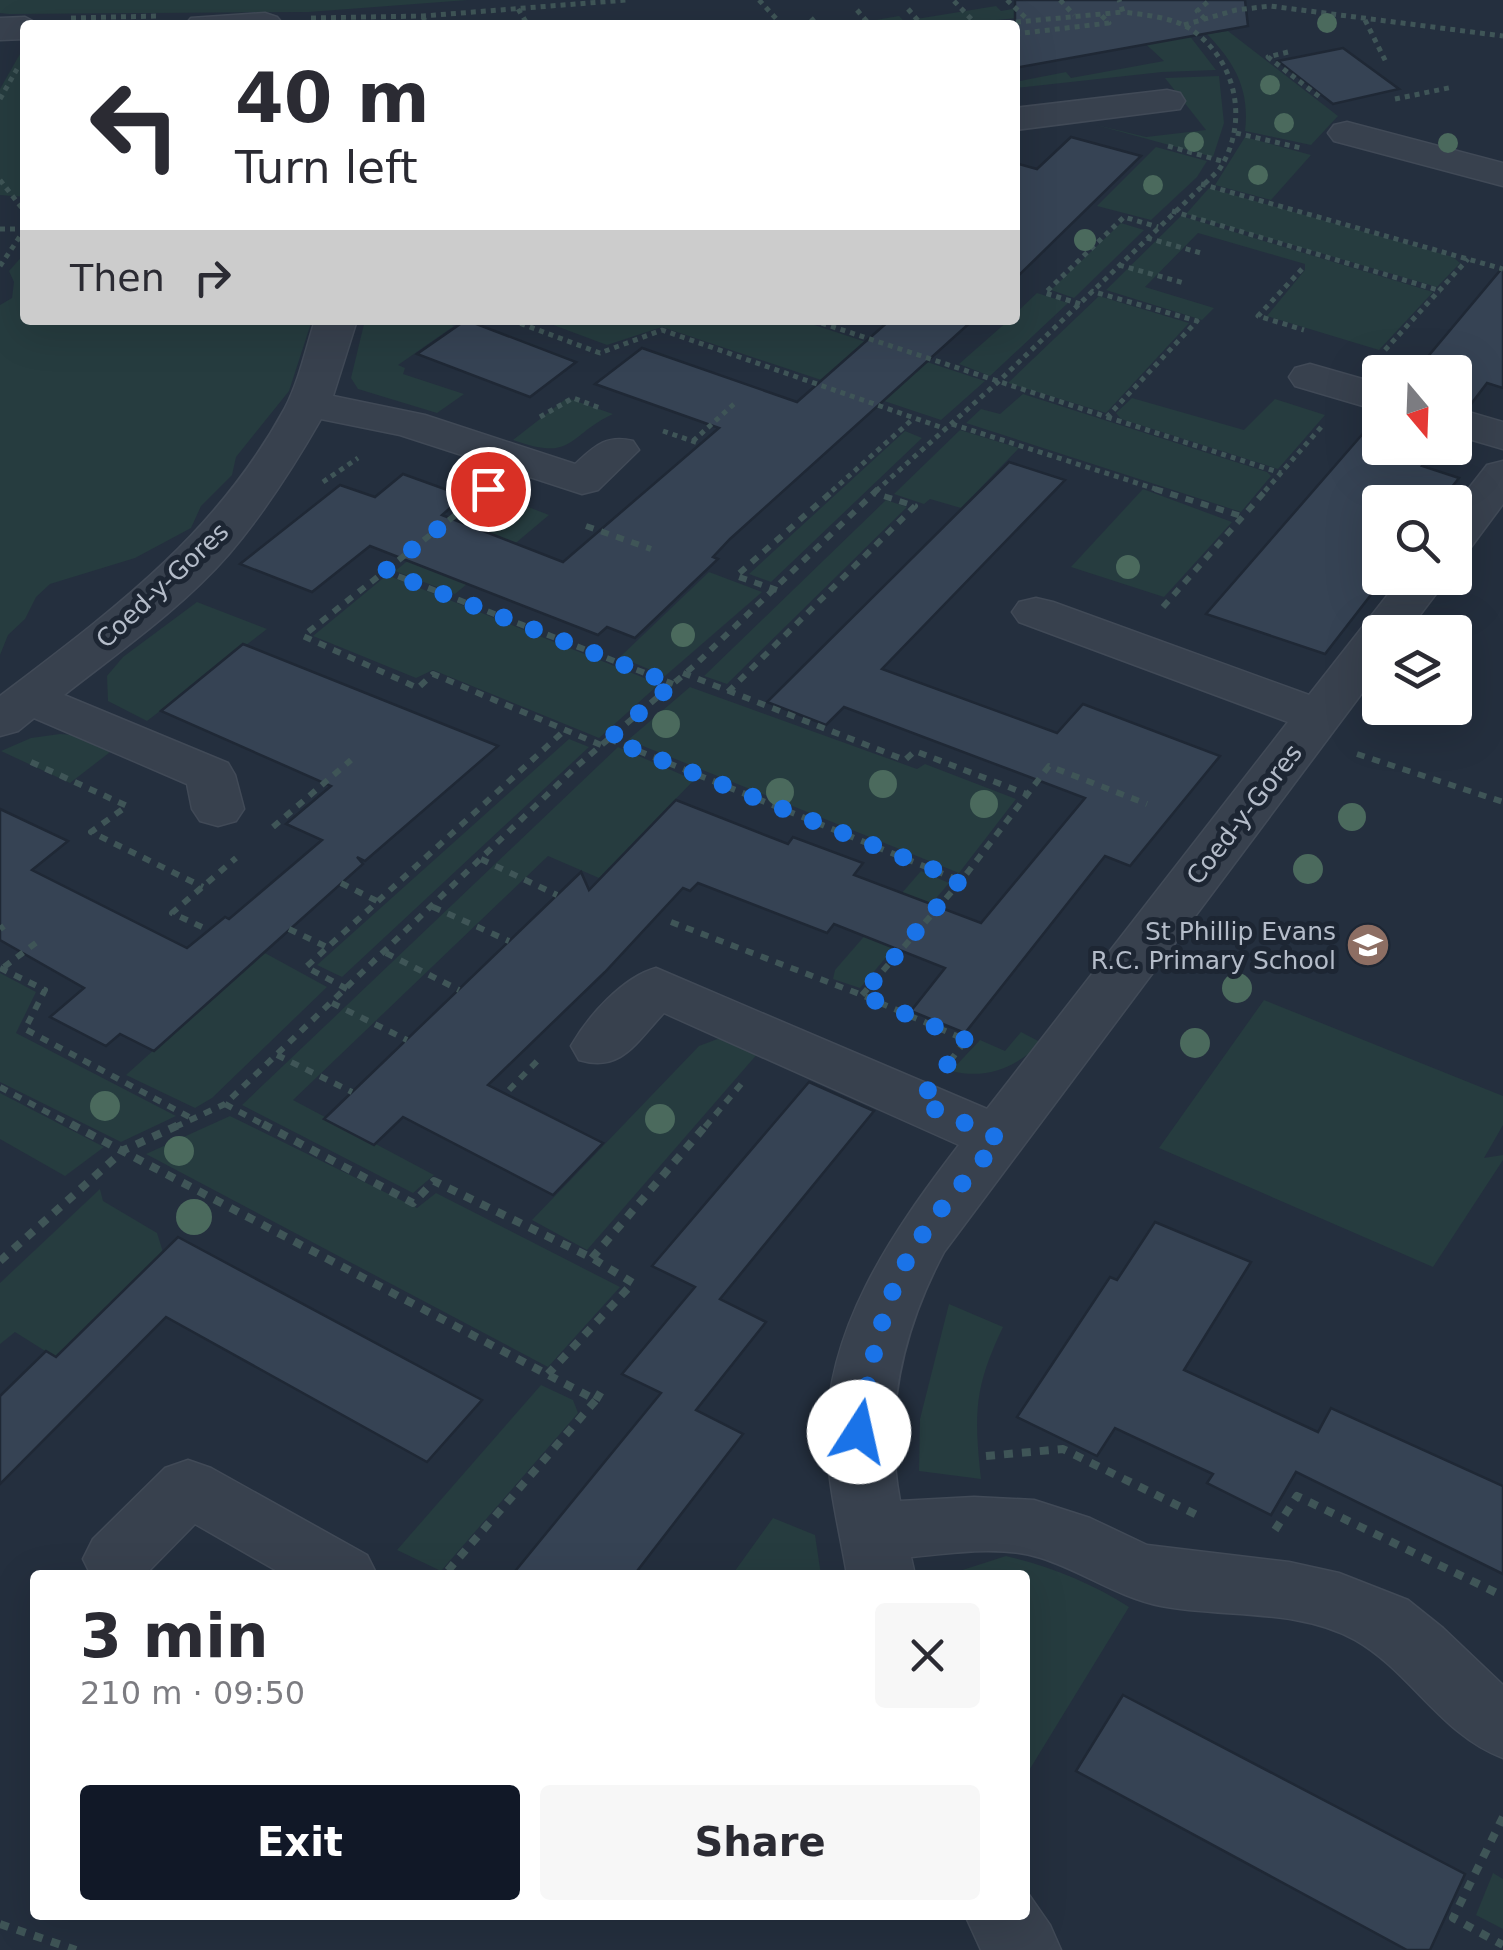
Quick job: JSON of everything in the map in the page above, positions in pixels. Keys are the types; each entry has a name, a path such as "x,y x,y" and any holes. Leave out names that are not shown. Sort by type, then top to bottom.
{"street":[{"path":"1020,117 1168,101"},
{"path":"1347,133 1503,175"},
{"name":"Coed-y-Gores","path":"16,725 212,545 270,468 309,404 334,325"},
{"path":"309,404 410,424 582,481 632,438"},
{"path":"1472,427 1503,436"},
{"path":"1472,515 1503,474"},
{"name":"Coed-y-Gores","path":"1396,615 1411,595"},
{"path":"1036,612 1124,644 1312,726"},
{"name":"Coed-y-Gores","path":"878,1553 859,1432 874,1349 897,1280 923,1236 1362,659"},
{"path":"16,725 210,775 218,808"},
{"path":"572,1049 656,988 1000,1139"},
{"path":"117,1559 188,1487 334,1570"},
{"path":"878,1553 984,1526 1034,1528 1075,1542 1124,1569 1317,1598 1362,1610 1400,1631 1467,1699 1503,1726"},
{"path":"1005,1920 1023,1950"}],"path":[{"path":"323,20 627,0"},
{"path":"759,0 777,20"},
{"path":"1008,0 1029,21"},
{"path":"1060,0 1075,16"},
{"path":"1119,0 1123,12"},
{"path":"1205,20 1198,11 1210,0"},
{"path":"954,1 972,20"},
{"path":"1182,26 1236,10 1270,6 1503,36"},
{"path":"908,8 918,20"},
{"path":"518,9 525,20"},
{"path":"856,10 865,20"},
{"path":"0,1261 124,1150 224,1104 601,745 777,590 874,493 998,382 1224,162 1236,133 1236,89 1220,61 1195,32 1123,12 1020,22"},
{"path":"1020,33 1109,23 1099,13"},
{"path":"423,16 425,20"},
{"path":"1364,18 1387,64"},
{"path":"1288,52 1268,57 1323,99"},
{"path":"0,100 20,64"},
{"path":"1383,102 1453,87"},
{"path":"0,180 20,206"},
{"path":"1200,184 1503,269"},
{"path":"1172,211 1441,291"},
{"path":"1080,304 1045,292 1124,217 1158,227"},
{"path":"0,266 20,236"},
{"path":"1147,238 1201,253"},
{"path":"1124,644 1244,517 1330,416 1346,388 1468,258"},
{"path":"1119,265 1184,283"},
{"path":"1302,270 1258,316 1311,332"},
{"path":"1091,292 1197,322 1107,417"},
{"path":"524,325 600,353 662,330 914,418 1244,517"},
{"path":"827,325 1281,473"},
{"path":"527,412 544,418 574,398 632,438 696,442 734,404"},
{"path":"777,590 736,576 914,418"},
{"path":"488,489 303,636 418,688 433,674 601,745"},
{"path":"728,692 915,506 874,493"},
{"path":"385,571 673,684"},
{"path":"682,673 905,760 914,751 1029,796"},
{"path":"16,725 127,806 92,832 202,887"},
{"path":"1312,726 1503,802"},
{"path":"348,989 306,966 566,729"},
{"path":"609,739 960,880"},
{"path":"862,995 1029,796 1049,766 1147,804"},
{"path":"482,860 557,895"},
{"path":"341,883 377,901"},
{"path":"433,907 510,941"},
{"path":"671,922 862,995 966,1040 919,1102"},
{"path":"289,929 327,947"},
{"path":"38,942 2,967 45,990 25,1030 194,1120"},
{"path":"386,952 460,990"},
{"path":"332,1003 407,1040"},
{"path":"592,1258 780,1041"},
{"path":"509,1090 572,1049"},
{"path":"277,1055 352,1092"},
{"path":"0,1087 596,1400"},
{"path":"224,1104 413,1203 434,1181 633,1282 548,1374"},
{"path":"448,1570 604,1388"},
{"path":"986,1456 1063,1449 1214,1523"},
{"path":"1273,1534 1297,1496 1503,1596"},
{"path":"1503,1817 1453,1918 1503,1944"},
{"path":"0,1924 76,1950"}],"green space":[{"path":"0,0 468,0 309,12 9,14 0,13"},
{"path":"1065,0 1091,11 996,20 910,20 996,6 1001,11"},
{"path":"1123,23 1189,35 1216,70 1020,87 1020,81 1066,72 1071,78 1164,61"},
{"path":"1228,31 1338,116 1311,145 1245,131 1243,90 1225,56 1207,34"},
{"path":"20,54 20,197 0,195 0,89"},
{"path":"1219,76 1224,123 1213,157 1096,125 1146,137 1206,130 1165,78"},
{"path":"1245,137 1311,155 1271,200 1215,185"},
{"path":"1156,147 1207,161 1197,177 1151,220 1097,206"},
{"path":"1209,188 1453,257 1460,263 1437,287 1186,214"},
{"path":"1181,216 1433,292 1379,350 1267,316 1305,270 1305,264 1198,233 1145,287 1214,308 1202,320 1106,290"},
{"path":"1121,223 1144,230 1074,298 1051,290"},
{"path":"20,259 20,325 310,325 289,391 236,457 232,475 201,506 191,528 135,558 50,584 8,635 0,655 0,305 12,298 14,282 9,271"},
{"path":"1037,293 1068,303 990,376 959,364 1003,325 1020,325 1020,309"},
{"path":"1099,296 1189,323 1106,413 1008,383"},
{"path":"364,325 454,326 398,365 405,368 403,374 464,394 437,413 358,389 351,378"},
{"path":"553,325 814,325 985,381 941,420 662,327 607,345"},
{"path":"1023,394 1271,476 1241,512 966,423 981,409 1000,414"},
{"path":"567,398 613,414 559,447 513,440"},
{"path":"1132,398 1244,430 1275,399 1325,415 1278,469 1121,419 1116,413"},
{"path":"960,430 1019,448 961,508 930,499 924,504 894,494"},
{"path":"905,431 922,438 771,582 749,574"},
{"path":"1143,489 1232,522 1164,597 1071,567"},
{"path":"492,493 549,515 455,594 395,571"},
{"path":"886,500 907,507 727,684 704,676"},
{"path":"709,572 762,592 665,676 620,657"},
{"path":"387,575 657,686 599,738 433,670 416,678 313,636"},
{"path":"197,602 267,629 147,721 108,701 107,676 123,657"},
{"path":"690,687 917,769 925,764 1016,799 959,873 628,740"},
{"path":"87,736 114,749 70,783 1,751 31,738"},
{"path":"569,739 589,747 342,977 317,965"},
{"path":"618,747 694,780 599,878 548,856 293,1100 434,1175 413,1193 242,1105"},
{"path":"921,871 949,883 860,988 833,979 835,970"},
{"path":"263,952 327,987 212,1098 195,1108 126,1075"},
{"path":"0,973 36,992 16,1033 176,1116 121,1142 0,1082"},
{"path":"1264,1000 1503,1096 1503,1125 1484,1158 1503,1155 1503,1160 1433,1267 1159,1148"},
{"path":"1021,1032 1042,1043 1022,1059 989,1072 951,1071 980,1040 1005,1051"},
{"path":"728,1035 766,1044 587,1250 532,1220 699,1046"},
{"path":"0,1093 104,1147 65,1176 0,1139"},
{"path":"230,1116 417,1208 436,1193 620,1287 548,1367 146,1154"},
{"path":"100,1189 103,1201 157,1233 163,1252 58,1359 15,1332 0,1344 0,1283"},
{"path":"949,1304 1003,1327 981,1384 977,1436 981,1479 919,1471 920,1419"},
{"path":"541,1385 573,1400 578,1413 442,1570 397,1550"},
{"path":"773,1518 815,1535 820,1570 736,1570"},
{"path":"1006,1556 1070,1576 1129,1607 1030,1769 1030,1570 963,1570"},
{"path":"1493,1873 1503,1879 1503,1929 1476,1915"}],"building":[{"path":"1015,0 1245,0 1248,26 1020,67 1020,20 1015,20"},
{"path":"1343,48 1399,89 1333,104 1278,61"},
{"path":"1071,137 1141,156 1020,274 1020,164 1037,169"},
{"path":"1503,267 1503,388 1487,383 1472,403 1472,355 1429,355"},
{"path":"459,325 479,325 576,362 530,397 417,354"},
{"path":"884,325 967,325 730,539 713,557 718,559 635,638 607,627 598,635 370,546 312,592 240,564 340,485 375,497 403,474 464,496 442,515 563,562 719,428 595,384 642,348 797,402"},
{"path":"1362,435 1362,465 1423,465 1459,478 1453,485 1362,485 1362,595 1371,595 1325,654 1206,614"},
{"path":"1009,462 1065,480 882,669 1057,733 1083,704 1220,756 1130,866 1105,856 965,1033 911,1011 945,968 834,924 827,933 698,883 690,891 683,888 605,972 488,1085 603,1143 553,1195 403,1117 374,1145 324,1119 581,872 589,890 676,800 788,844 793,837 863,863 854,875 981,923 1085,798 844,707 826,725 767,702"},
{"path":"243,644 498,746 365,861 357,857 363,864 154,1051 120,1034 106,1046 50,1017 84,988 0,940 0,809 68,841 32,870 187,948 225,917 229,919 322,840 286,824 331,786 161,711"},
{"path":"809,1082 874,1111 720,1299 766,1322 696,1410 743,1434 638,1570 516,1570 661,1393 622,1374 695,1287 652,1266"},
{"path":"1155,1222 1251,1262 1184,1370 1318,1432 1331,1408 1503,1486 1503,1574 1296,1472 1271,1515 1207,1483 1213,1474 1115,1428 1097,1456 1017,1417 1110,1277 1117,1280"},
{"path":"178,1237 482,1400 427,1462 166,1317 0,1484 0,1396 46,1351 56,1357"},
{"path":"1123,1695 1465,1874 1430,1950 1407,1950 1076,1771"}],"place":[{"name":"St Phillip Evans R.C. Primary School","path":"1368,945"}],"route":[{"path":"488,489 385,571 673,684 609,739 960,880 862,995 966,1040 919,1102 1000,1139 923,1236 897,1280 874,1349 859,1432"}]}
